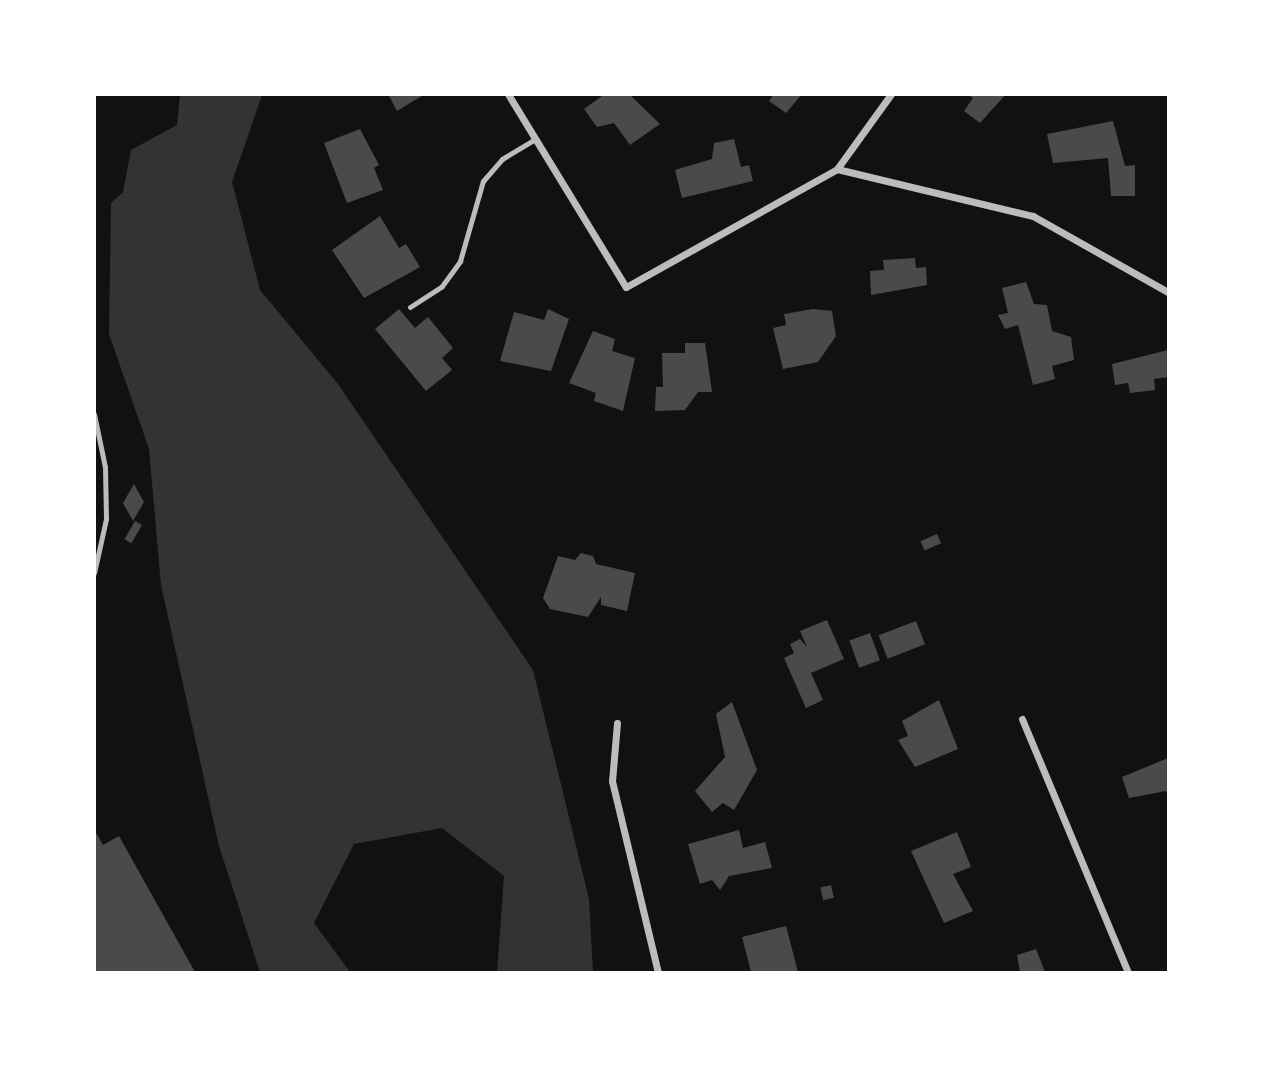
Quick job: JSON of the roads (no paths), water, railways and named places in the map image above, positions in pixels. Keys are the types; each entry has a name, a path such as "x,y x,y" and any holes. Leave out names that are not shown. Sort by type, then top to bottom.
{"street":[{"path":"508,94 626,287 837,169 891,94"},
{"path":"837,169 1033,216 1168,292"},
{"path":"1022,719 1128,972"},
{"path":"617,723 612,781 659,972"}],"lane":[{"path":"410,307 442,286 460,261 483,181 535,139"},
{"path":"94,414 105,467 106,519 94,573"}]}
